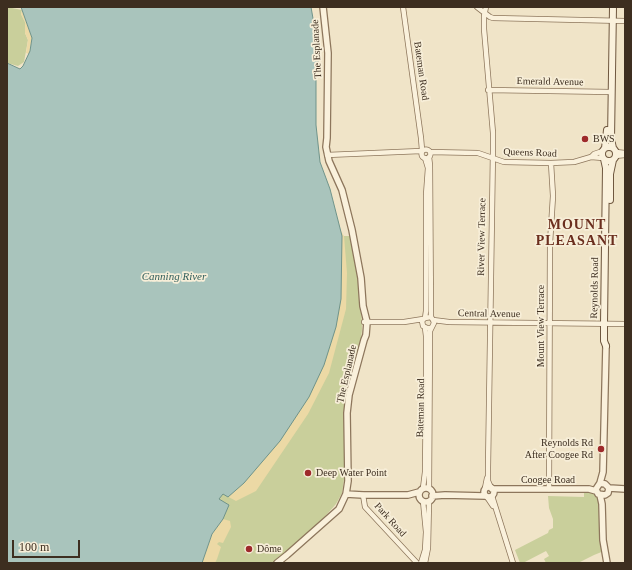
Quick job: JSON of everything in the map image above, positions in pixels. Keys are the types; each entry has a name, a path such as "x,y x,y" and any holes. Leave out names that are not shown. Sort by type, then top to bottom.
{"main road":[{"name":"Reynolds Road","path":"608,183 614,154 611,139 609,7"},
{"name":"Reynolds Road","path":"610,20 613,7"},
{"name":"Reynolds Road","path":"606,346 608,183 604,150 610,92"},
{"path":"604,150 609,147 614,154 608,161 604,159"}],"street":[{"name":"The Esplanade","path":"277,563 338,509 346,494 348,481 347,413 349,395 366,335 361,278 352,230 342,190 333,170 329,155 328,53 323,7"},
{"name":"Bateman Road","path":"403,7 422,138 430,165 428,322 426,336 425,472 428,548 423,562"},
{"path":"477,7 493,18 625,21"},
{"name":"River View Terrace","path":"486,7 484,13 484,30 488,90 493,133 488,468 489,492"},
{"name":"Emerald Avenue","path":"488,90 610,92"},
{"name":"Queens Road","path":"329,155 478,153 504,162 551,163 574,162 590,157 604,150"},
{"path":"614,154 625,154"},
{"name":"Queens Road","path":"590,157 604,159"},
{"name":"Mount View Terrace","path":"549,489 550,243 553,196 551,163"},
{"name":"Central Avenue","path":"366,322 625,324"},
{"name":"Reynolds Road","path":"606,346 602,504 603,540 607,563"},
{"name":"Coogee Road","path":"346,494 363,496 472,495 507,489 625,489"},
{"path":"489,492 513,563"},
{"name":"Park Road","path":"363,496 366,507 417,563"},
{"path":"408,554 423,562"},
{"name":"The Esplanade","path":"283,563 287,555"}],"green space":[{"path":"7,7 22,10 21,14 25,22 25,33 28,40 24,62 18,66 7,63"},
{"path":"342,236 352,236 361,298 362,329 360,350 345,402 345,473 342,493 336,504 321,521 275,563 202,563 228,505 219,500"},
{"path":"584,489 600,495 604,551 578,563 546,563 544,559 549,556 546,551 523,563 520,563 515,550 548,533 549,530 553,528 553,519 549,508 548,496 584,497"}],"sand":[{"path":"22,10 32,38 29,54 26,53 28,40 25,33 25,22 21,14"},
{"path":"338,226 344,236 347,273 346,309 329,373 308,414 256,491 236,501 223,494"},
{"path":"223,519 230,521 231,527 223,543 219,542 217,544 221,547 217,559 215,563 202,563 212,534"}],"water":[{"name":"Canning River","path":"21,7 311,7 319,53 316,80 316,125 320,162 330,189 342,236 341,299 336,327 324,365 309,397 280,441 244,483 228,497 223,494 219,499 229,505 223,519 212,534 202,563 7,563 7,63 20,69 30,51 32,38"}],"place":[{"name":"BWS","path":"585,139"},
{"name":"Reynolds Rd After Coogee Rd","path":"601,449"},
{"name":"Deep Water Point","path":"308,473"},
{"name":"Dôme","path":"249,549"}],"district":[{"name":"MOUNT PLEASANT","path":"577,234"}]}
